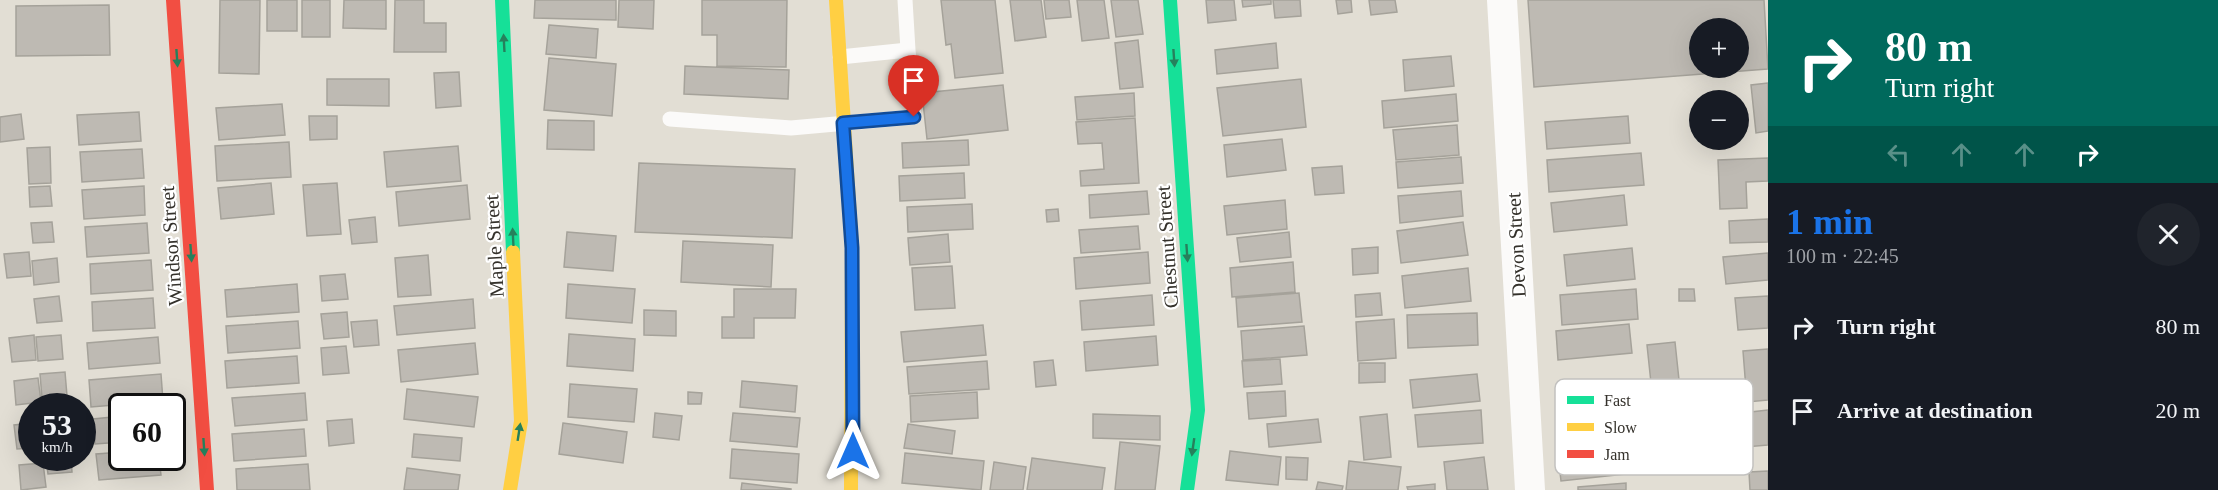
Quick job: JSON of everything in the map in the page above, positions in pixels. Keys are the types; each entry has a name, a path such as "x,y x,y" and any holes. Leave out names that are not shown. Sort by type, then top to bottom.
{"street":[{"name":"Windsor Street","path":"173,0 207,490"},
{"name":"Maple Street","path":"502,0 521,422 510,490"},
{"path":"836,0 852,248 851,490"},
{"name":"Chestnut Street","path":"1170,0 1198,410 1187,490"},
{"name":"Devon Street","path":"1502,0 1530,490"}],"lane":[{"path":"670,120 791,128 914,117 905,0"},
{"path":"840,57 908,50"}],"building":[{"path":"220,0 260,0 259,74 219,73"},
{"path":"267,0 297,0 297,31 267,31"},
{"path":"302,0 330,0 330,37 302,37"},
{"path":"344,0 386,0 386,29 343,28"},
{"path":"395,0 424,0 424,23 446,23 446,52 394,52"},
{"path":"535,0 616,0 616,20 534,18"},
{"path":"619,0 654,0 653,29 618,27"},
{"path":"702,0 787,0 786,67 717,66 717,35 702,35"},
{"path":"941,0 995,0 1003,73 955,78 951,44 946,45"},
{"path":"1010,0 1041,0 1046,37 1015,41"},
{"path":"1044,0 1069,0 1071,17 1046,19"},
{"path":"1077,0 1104,0 1109,38 1082,41"},
{"path":"1111,0 1138,0 1143,34 1116,37"},
{"path":"1206,0 1234,0 1236,20 1208,23"},
{"path":"1242,0 1271,0 1271,4 1243,7"},
{"path":"1273,0 1300,0 1301,16 1275,18"},
{"path":"1336,0 1351,0 1352,12 1338,14"},
{"path":"1369,0 1395,0 1397,12 1371,15"},
{"path":"1528,0 1764,0 1768,69 1749,70 1749,18 1689,18 1689,75 1534,87"},
{"path":"109,5 110,55 16,56 16,6"},
{"path":"549,25 598,29 596,58 546,54"},
{"path":"1138,40 1143,87 1120,89 1115,43"},
{"path":"1276,43 1278,68 1217,74 1215,50"},
{"path":"1451,56 1454,86 1405,91 1403,60"},
{"path":"549,58 616,64 612,116 544,110"},
{"path":"685,66 789,70 788,99 684,94"},
{"path":"459,72 461,106 436,108 434,73"},
{"path":"327,79 389,79 389,106 327,105"},
{"path":"1301,79 1306,127 1223,136 1217,88"},
{"path":"1768,83 1768,131 1756,133 1751,85"},
{"path":"1003,85 1008,130 927,139 922,93"},
{"path":"1134,93 1135,116 1077,120 1075,97"},
{"path":"1456,94 1458,121 1384,128 1382,101"},
{"path":"282,104 285,135 219,140 216,108"},
{"path":"139,112 141,141 79,145 77,115"},
{"path":"21,114 24,139 0,142 0,117"},
{"path":"309,116 337,116 337,139 310,140"},
{"path":"1628,116 1630,143 1547,149 1545,122"},
{"path":"1135,118 1139,183 1081,186 1080,171 1104,169 1102,143 1078,144 1076,122"},
{"path":"548,120 594,121 594,150 547,149"},
{"path":"1457,125 1459,155 1396,160 1393,130"},
{"path":"1282,139 1286,170 1227,177 1224,145"},
{"path":"968,140 969,165 903,168 902,143"},
{"path":"289,142 291,177 217,181 215,146"},
{"path":"458,146 461,181 387,187 384,152"},
{"path":"50,147 51,183 29,184 27,148"},
{"path":"142,149 144,178 82,182 80,152"},
{"path":"1641,153 1644,185 1549,192 1547,160"},
{"path":"1461,157 1463,183 1398,188 1396,162"},
{"path":"1768,158 1768,181 1746,182 1747,208 1720,209 1718,160"},
{"path":"639,163 795,169 792,238 635,232"},
{"path":"1342,166 1344,193 1315,195 1312,168"},
{"path":"964,173 965,198 900,201 899,176"},
{"path":"271,183 274,214 221,219 218,188"},
{"path":"337,183 341,234 307,236 303,185"},
{"path":"467,185 470,219 399,226 396,192"},
{"path":"50,186 52,206 30,207 29,187"},
{"path":"144,186 145,215 84,219 82,190"},
{"path":"1147,191 1149,214 1090,218 1089,195"},
{"path":"1461,191 1463,216 1400,223 1398,196"},
{"path":"1624,195 1627,225 1554,232 1551,203"},
{"path":"1285,200 1287,229 1227,235 1224,206"},
{"path":"972,204 973,229 908,232 907,207"},
{"path":"1058,209 1059,221 1047,222 1046,210"},
{"path":"375,217 377,242 352,244 349,220"},
{"path":"1768,219 1768,242 1730,243 1729,221"},
{"path":"52,222 54,242 33,243 31,223"},
{"path":"1463,222 1468,255 1401,263 1397,231"},
{"path":"147,223 149,253 87,257 85,227"},
{"path":"1138,226 1140,249 1081,253 1079,230"},
{"path":"567,232 616,236 613,271 564,267"},
{"path":"1289,232 1291,257 1240,262 1237,238"},
{"path":"948,234 950,262 910,265 908,238"},
{"path":"683,241 773,245 771,287 681,282"},
{"path":"1378,247 1378,273 1353,275 1352,249"},
{"path":"1632,248 1635,279 1567,286 1564,255"},
{"path":"29,252 31,276 7,278 4,254"},
{"path":"1148,252 1150,283 1076,289 1074,258"},
{"path":"1768,253 1768,280 1726,284 1723,257"},
{"path":"428,255 431,295 398,297 395,258"},
{"path":"57,258 59,282 34,285 32,261"},
{"path":"151,260 153,290 91,294 90,264"},
{"path":"1293,262 1295,292 1232,297 1230,268"},
{"path":"952,266 955,308 915,310 912,268"},
{"path":"1468,268 1471,301 1405,308 1402,276"},
{"path":"345,274 348,299 322,301 320,276"},
{"path":"297,284 299,312 227,317 225,290"},
{"path":"568,284 635,289 632,323 566,318"},
{"path":"734,289 796,289 795,318 754,318 754,338 722,338 722,317 734,317"},
{"path":"1636,289 1638,319 1562,325 1560,295"},
{"path":"1679,289 1694,289 1695,301 1679,301"},
{"path":"1299,293 1302,322 1238,327 1236,298"},
{"path":"1380,293 1382,315 1356,317 1355,295"},
{"path":"1152,295 1154,325 1082,330 1080,301"},
{"path":"59,296 62,321 37,323 34,299"},
{"path":"1768,296 1768,328 1738,330 1735,298"},
{"path":"153,298 155,328 93,331 92,302"},
{"path":"473,299 475,328 397,335 394,306"},
{"path":"644,310 676,311 676,336 644,335"},
{"path":"347,312 349,337 324,339 321,314"},
{"path":"1477,313 1478,345 1408,348 1407,315"},
{"path":"1394,319 1396,358 1358,361 1356,322"},
{"path":"377,320 379,345 354,347 351,322"},
{"path":"298,321 300,348 228,353 226,326"},
{"path":"1629,324 1632,353 1558,360 1556,331"},
{"path":"983,325 986,355 904,362 901,332"},
{"path":"1304,326 1307,355 1243,360 1241,331"},
{"path":"569,334 635,339 633,371 567,366"},
{"path":"34,335 36,360 12,362 9,338"},
{"path":"61,335 63,359 38,361 36,337"},
{"path":"1156,336 1158,365 1086,371 1084,342"},
{"path":"158,337 160,363 89,369 87,343"},
{"path":"1675,342 1679,379 1651,379 1647,345"},
{"path":"475,343 478,374 401,382 398,350"},
{"path":"346,346 349,373 323,375 321,348"},
{"path":"1768,349 1768,400 1753,401 1753,379 1745,379 1743,351"},
{"path":"297,356 299,383 227,388 225,361"},
{"path":"1280,359 1282,384 1244,387 1242,361"},
{"path":"1053,360 1056,385 1036,387 1034,362"},
{"path":"987,361 989,389 909,394 907,367"},
{"path":"1359,363 1385,363 1385,382 1359,383"},
{"path":"65,372 67,393 42,393 40,374"},
{"path":"161,374 162,393 108,393 108,406 96,407 96,393 90,393 89,380"},
{"path":"1477,374 1480,401 1413,408 1410,380"},
{"path":"38,378 40,393 18,393 18,405 16,405 14,381"},
{"path":"742,381 797,386 795,412 740,407"},
{"path":"570,384 637,389 634,422 568,417"},
{"path":"407,389 478,397 474,427 404,419"},
{"path":"1285,391 1286,416 1249,419 1247,393"},
{"path":"688,392 702,393 701,404 688,404"},
{"path":"977,392 978,418 911,422 910,396"},
{"path":"305,393 307,420 235,426 232,398"},
{"path":"1481,410 1483,443 1418,447 1415,415"},
{"path":"1768,410 1768,445 1753,446 1753,412"},
{"path":"655,413 682,416 679,440 653,437"},
{"path":"733,413 800,418 797,447 730,441"},
{"path":"1093,414 1160,416 1160,440 1093,438"},
{"path":"1387,414 1391,457 1364,460 1360,417"},
{"path":"108,417 108,443 96,444 96,419"},
{"path":"352,419 354,443 329,446 327,421"},
{"path":"1318,419 1321,442 1269,447 1267,424"},
{"path":"563,423 627,432 623,463 559,454"},
{"path":"908,424 955,431 952,454 904,448"},
{"path":"14,425 18,425 18,449 17,449"},
{"path":"304,429 306,456 234,461 232,434"},
{"path":"414,434 462,438 460,461 412,457"},
{"path":"1120,442 1160,446 1155,490 1115,490"},
{"path":"732,449 799,454 797,483 730,478"},
{"path":"1230,451 1281,457 1278,485 1226,480"},
{"path":"108,453 108,471 161,471 161,475 99,480 96,454"},
{"path":"905,453 984,461 981,490 902,483"},
{"path":"1286,457 1308,458 1307,480 1286,479"},
{"path":"1484,457 1488,490 1447,490 1444,462"},
{"path":"1032,458 1105,468 1102,490 1027,490"},
{"path":"1349,461 1401,467 1398,490 1346,490"},
{"path":"994,462 1026,467 1023,490 990,490"},
{"path":"308,464 310,490 237,490 236,469"},
{"path":"407,468 460,475 458,490 404,490"},
{"path":"19,471 44,471 46,487 21,490"},
{"path":"48,471 72,471 72,472 48,474"},
{"path":"1768,471 1768,490 1750,490 1749,475 1753,475 1753,472"},
{"path":"1560,475 1616,475 1561,481"},
{"path":"1318,482 1343,486 1342,490 1316,490"},
{"path":"742,483 791,489 791,490 741,490"},
{"path":"1626,483 1626,490 1578,490 1578,487"},
{"path":"1435,484 1435,490 1408,490 1407,487"}],"traffic: fast":[{"path":"502,0 513,252"},
{"path":"1170,0 1198,410 1187,490"}],"traffic: slow":[{"path":"836,0 852,248 851,490"},
{"path":"510,490 521,421 513,252"}],"traffic: jam":[{"path":"173,0 207,490"}],"route":[{"path":"853,451 852,248 843,123 914,117"}]}
